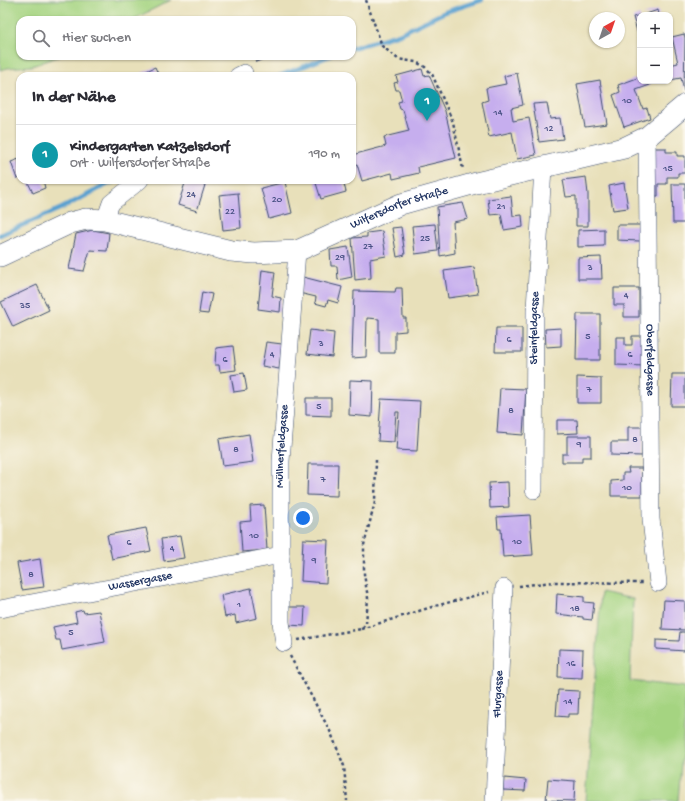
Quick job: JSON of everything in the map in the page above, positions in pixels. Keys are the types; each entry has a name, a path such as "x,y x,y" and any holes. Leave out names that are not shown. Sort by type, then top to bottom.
{"street":[{"name":"Wilfersdorfer Straße","path":"0,256 70,223 86,219 105,220 231,251 254,253 297,251 401,204 467,186 624,148 647,137 685,105"},
{"name":"Oberfeldgasse","path":"647,137 651,519 658,583"},
{"name":"Steinfeldgasse","path":"534,490 535,310 543,167"},
{"path":"105,220 111,203 135,184"},
{"name":"Müllnerfeldgasse","path":"284,643 281,622 281,461 297,251"},
{"name":"Wassergasse","path":"0,609 281,554"},
{"name":"Flurgasse","path":"494,801 504,588"}],"path":[{"path":"366,0 382,46 398,59 416,62 425,67 432,74 453,122 467,186"},
{"path":"361,629 366,624 368,598 364,574 364,545 375,502 376,460"},
{"path":"347,801 344,766 331,732 297,671 284,643 361,629 435,606 504,588 553,582 658,583"}],"green space":[{"path":"0,0 171,0 140,16 16,16 16,60 49,60 32,66 0,70"},
{"path":"601,592 633,599 630,681 685,687 685,717 678,801 586,801"}],"building":[{"path":"637,16 637,31 633,17"},
{"path":"684,34 685,38 684,91 681,78 673,79 673,64 678,63 673,37"},
{"path":"155,67 157,72 144,72"},
{"path":"422,69 424,76 429,75 445,111 456,158 418,167 419,173 393,179 392,173 362,181 356,164 356,154 386,146 384,137 409,131 403,110 400,109 398,102 402,101 399,90 396,90 394,83 398,82 396,76"},
{"path":"517,73 523,105 511,108 513,121 529,118 536,155 517,159 512,132 489,137 482,102 488,100 486,88 506,84 504,76"},
{"path":"637,78 637,84 650,84 636,90 643,109 647,108 650,118 624,127 613,95 620,92 618,85"},
{"path":"600,80 607,124 585,127 577,84"},
{"path":"547,103 550,119 560,118 563,139 539,142 533,104"},
{"path":"651,148 666,148 666,152 677,152 677,156 685,156 685,173 678,173 678,177 667,177 667,184 658,184 658,196 651,196"},
{"path":"16,160 16,176 11,162"},
{"path":"586,177 588,194 588,226 576,226 576,196 566,197 563,180"},
{"path":"624,183 628,208 613,210 609,186"},
{"path":"29,184 44,184 45,188 33,193"},
{"path":"185,184 205,185 197,211 178,205"},
{"path":"277,184 285,184 292,213 269,219 261,188"},
{"path":"316,184 344,184 346,192 321,199"},
{"path":"672,184 685,184 685,223 673,223"},
{"path":"238,193 241,228 223,230 219,195"},
{"path":"511,196 513,216 522,215 523,227 504,230 501,214 490,215 488,199"},
{"path":"463,203 468,219 453,222 455,253 440,256 437,207"},
{"path":"435,224 438,251 415,254 412,226"},
{"path":"617,225 640,225 640,241 617,240"},
{"path":"401,227 405,255 397,257 392,228"},
{"path":"604,229 604,246 578,247 578,230"},
{"path":"93,230 109,233 107,251 90,250 84,271 69,269 76,234"},
{"path":"382,231 386,256 370,259 371,278 355,280 352,238 367,237 367,233"},
{"path":"348,247 352,277 338,280 337,266 331,266 330,250"},
{"path":"601,257 602,279 578,279 578,258"},
{"path":"474,267 478,294 448,298 444,271"},
{"path":"262,270 275,272 272,296 281,298 280,312 258,309"},
{"path":"303,277 342,287 338,303 328,300 326,306 315,303 316,297 299,293"},
{"path":"37,285 49,310 13,327 1,302"},
{"path":"396,288 402,288 403,318 406,318 406,331 395,332 395,353 379,353 379,319 367,318 366,357 352,358 354,291 395,292"},
{"path":"614,288 639,288 639,317 624,317 624,305 614,305"},
{"path":"202,292 212,294 208,314 199,313"},
{"path":"577,314 600,314 600,360 576,360"},
{"path":"496,328 522,328 522,352 495,352"},
{"path":"561,328 561,346 546,347 545,329"},
{"path":"310,330 334,333 332,357 307,354"},
{"path":"632,336 645,336 645,366 616,365 616,337 625,337 625,345 632,345"},
{"path":"266,342 282,344 279,369 262,366"},
{"path":"233,346 236,370 220,372 219,365 215,365 216,348"},
{"path":"244,373 247,390 234,392 231,375"},
{"path":"672,374 685,374 685,406 671,406"},
{"path":"577,377 601,378 601,403 577,403"},
{"path":"350,380 373,381 372,417 349,415"},
{"path":"500,388 526,389 523,435 497,433"},
{"path":"306,398 331,398 331,416 306,415"},
{"path":"381,399 420,401 417,451 396,450 399,412 396,412 394,442 378,441"},
{"path":"557,420 577,420 578,433 557,434"},
{"path":"628,427 643,427 642,456 611,455 611,442 628,442"},
{"path":"249,434 253,462 223,466 219,439"},
{"path":"567,436 591,436 591,457 582,457 582,462 562,462 562,454 567,454"},
{"path":"308,464 338,464 337,496 307,495"},
{"path":"628,468 642,468 642,496 611,496 611,481 623,480 623,473 629,473"},
{"path":"508,482 509,507 490,508 489,483"},
{"path":"264,505 267,550 242,552 240,522 251,521 250,506"},
{"path":"530,515 533,555 503,557 501,529 498,529 497,517"},
{"path":"146,528 151,551 112,559 107,535"},
{"path":"180,536 184,558 164,561 161,539"},
{"path":"303,539 328,540 326,583 301,581"},
{"path":"40,559 44,587 22,590 17,563"},
{"path":"251,588 257,618 236,623 235,615 225,617 221,595"},
{"path":"557,594 584,597 584,602 594,603 592,620 583,619 583,617 556,614"},
{"path":"664,600 685,601 685,630 662,629"},
{"path":"289,607 305,607 304,626 289,625"},
{"path":"83,610 84,613 99,611 105,642 62,650 60,640 56,640 53,627 77,622 75,612"},
{"path":"680,632 685,632 685,651 656,649 656,640 679,641"},
{"path":"559,649 583,650 582,678 558,677"},
{"path":"558,690 579,691 578,714 568,714 568,717 556,716"},
{"path":"504,778 526,780 525,791 503,790"},
{"path":"548,779 575,781 574,801 546,800"}],"waterway":[{"path":"356,47 399,34 445,12 482,0"},
{"path":"289,72 320,60"},
{"path":"0,235 62,208 108,184"}],"place":[{"name":"Kindergarten Katzelsdorf","path":"427,121"}]}
